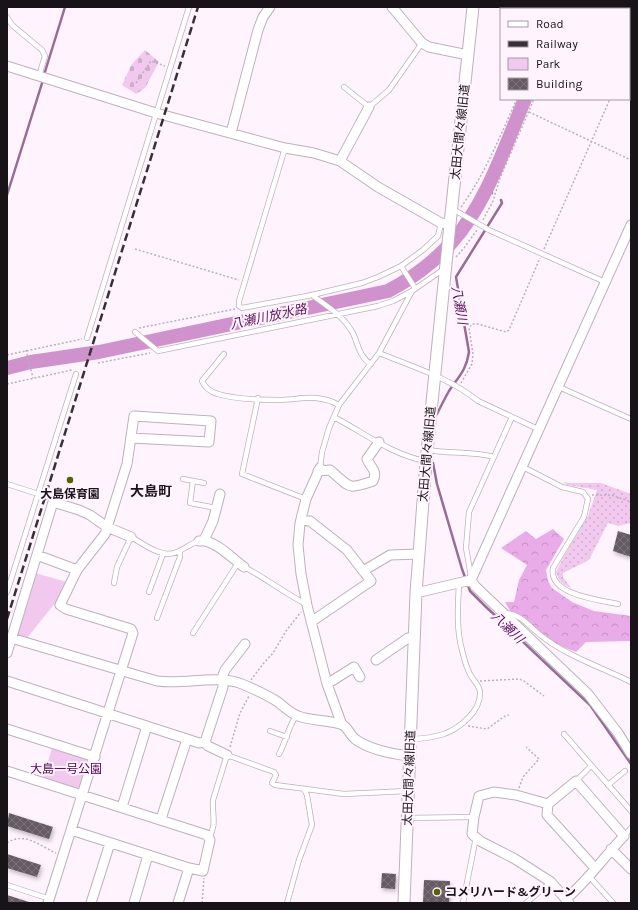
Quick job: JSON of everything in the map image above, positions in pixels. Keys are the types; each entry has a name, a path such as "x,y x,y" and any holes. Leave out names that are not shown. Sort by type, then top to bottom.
{"street":[{"path":"231,133 258,30 263,17 270,7"},
{"path":"392,7 422,43 429,47 468,55"},
{"name":"太田大間々線旧道","path":"404,903 416,593 419,554 445,267 447,226 457,212 468,55 473,7"},
{"path":"7,66 156,113 285,148 314,153 340,161 378,187 447,226"},
{"path":"340,161 370,107"},
{"path":"466,581 523,467 538,429 559,387 631,225"},
{"path":"49,901 122,671 133,631 131,629 66,609 60,605 77,570 100,541 107,527 127,464 134,416 211,421 209,442 131,438"},
{"path":"342,725 327,684 307,605 301,574 298,545 301,520 306,499 319,470 330,470 350,487 355,487 373,481 376,476 375,471 367,459 379,442"},
{"path":"220,494 213,521 202,540 212,543 241,565"},
{"path":"7,653 53,502 80,510 107,527 131,537"},
{"path":"301,520 310,521 347,550 371,581 311,622"},
{"path":"363,571 390,555 419,554"},
{"path":"37,555 77,570"},
{"path":"416,593 466,581 475,586 593,700 618,733 631,754"},
{"path":"376,660 408,638 415,637"},
{"path":"12,638 122,671 167,682 223,680 243,684 273,699 296,716 342,725 348,730 352,738 362,744 377,749 410,756"},
{"path":"205,742 223,687 225,670 246,645"},
{"path":"327,684 354,667 360,677"},
{"path":"7,681 199,743 205,742"},
{"path":"122,807 147,726"},
{"path":"7,729 95,756"},
{"path":"160,819 187,739"},
{"path":"205,742 208,746 227,755"},
{"path":"7,771 160,819 207,835 210,838 203,871 189,868 71,830"},
{"path":"548,804 516,795 494,792 479,796 472,834 480,841 515,859 551,882 568,901 611,849 624,836 576,781 548,804 547,815 595,868"},
{"path":"91,903 110,843"},
{"path":"611,849 631,870"},
{"path":"134,903 148,855"},
{"path":"178,903 189,868"}],"lane":[{"path":"87,338 189,7"},
{"path":"7,17 12,25 42,50 45,56 39,76"},
{"path":"344,87 370,107 389,90 422,43"},
{"path":"285,148 239,301 239,306 242,308 313,296 362,283 402,268 434,240 447,226"},
{"path":"457,212 489,230 605,282"},
{"path":"134,331 156,350 378,306 414,288 445,267"},
{"path":"402,268 414,288"},
{"path":"319,470 322,452 339,405 379,353 414,288"},
{"path":"313,296 336,314 351,329 360,352 367,362 371,364"},
{"path":"379,353 434,376 459,388 478,401 538,429"},
{"path":"224,354 202,381 206,388 219,394 280,400 316,398 330,400 339,405"},
{"path":"7,592 76,374"},
{"path":"559,387 631,419"},
{"path":"258,398 242,474 306,499"},
{"path":"334,417 397,453 411,458 441,452 469,453 494,457"},
{"path":"411,740 444,734 460,725 474,711 478,703 480,691 477,682 470,675 462,651 458,629 466,581 466,548 469,512 512,417"},
{"path":"523,467 562,487 583,492 588,498 584,517 553,568 553,578 560,586 576,595 618,604"},
{"path":"184,479 204,483"},
{"path":"194,481 190,503 216,508"},
{"path":"7,484 54,499"},
{"path":"114,583 117,567 131,537 163,554 170,555 180,551 192,543 202,540"},
{"path":"157,618 180,557 180,551"},
{"path":"149,592 163,554"},
{"path":"193,634 241,565 307,605"},
{"path":"503,614 512,613 518,616 554,646 631,682"},
{"path":"279,754 296,716"},
{"path":"270,731 287,738"},
{"path":"564,734 631,811"},
{"path":"210,838 215,824 212,807 213,800 227,755 274,772 276,775 272,783 275,785 344,794 408,791"},
{"path":"576,781 591,766"},
{"path":"608,785 625,771"},
{"path":"287,903 312,825 304,789"},
{"path":"407,818 474,817"},
{"path":"624,836 631,828"},
{"path":"463,903 476,837"},
{"path":"590,876 613,903"},
{"path":"526,903 551,882"},
{"path":"7,885 49,901"}],"path":[{"path":"136,83 151,61 170,68"},
{"path":"457,212 472,192 491,156 517,100"},
{"path":"445,267 464,248 480,225 493,201 500,178 534,100"},
{"path":"529,112 631,160"},
{"path":"135,249 245,281"},
{"path":"134,331 242,308"},
{"path":"7,355 87,338"},
{"path":"26,350 33,378"},
{"path":"98,363 156,350"},
{"path":"7,384 76,369 76,374"},
{"path":"586,495 611,495 631,502"},
{"path":"249,683 273,653 291,623 307,605"},
{"path":"477,682 482,680 519,679 544,696"},
{"path":"227,755 240,713 250,693"},
{"path":"460,725 487,729 505,716 509,715"},
{"path":"516,795 523,777 539,759 526,747"},
{"path":"7,843 16,838 33,841 63,856"},
{"path":"202,903 203,871"}],"green space":[{"path":"145,50 159,62 145,88 136,94 122,85 131,65"},
{"path":"563,482 601,483 631,494 631,523 618,526 608,523 589,560 563,573 563,577 571,588 561,582 556,572 588,516 597,490 567,485"},
{"path":"553,529 564,539 546,570 548,581 552,588 572,602 594,611 631,616 631,641 586,642 576,652 555,644 520,615 510,611 505,602 514,602 519,580 527,565 501,548 526,531 536,539"},
{"path":"35,573 67,582 60,597 27,638 19,636 16,632"},
{"name":"大島一号公園","path":"52,748 87,761 80,786 76,789 43,778"}],"building":[{"path":"618,531 631,535 631,557 613,551"},
{"path":"9,813 53,827 49,839 7,826"},
{"path":"7,854 41,865 37,877 7,868"},
{"path":"382,873 396,874 395,889 381,888"},
{"name":"コメリハード&グリーン","path":"424,880 450,881 449,903 423,903"},
{"path":"7,895 29,902 7,903"}],"waterway":[{"path":"44,75 65,7"},
{"path":"7,195 43,80"},
{"name":"八瀬川放水路","path":"7,368 31,362 99,352 388,291 414,276 430,263 451,243 463,228 485,193 525,100"},
{"name":"八瀬川","path":"486,189 492,193"},
{"name":"八瀬川","path":"437,414 449,391 464,369 469,352 456,277 502,203 501,200"},
{"name":"八瀬川","path":"433,463 437,484 470,591 590,705 631,764"}],"railway":[{"path":"7,619 198,7"}],"place":[{"name":"大島保育園","path":"70,480"},
{"name":"コメリハード&グリーン","path":"437,892"}],"district":[{"name":"大島町","path":"151,491"}]}
